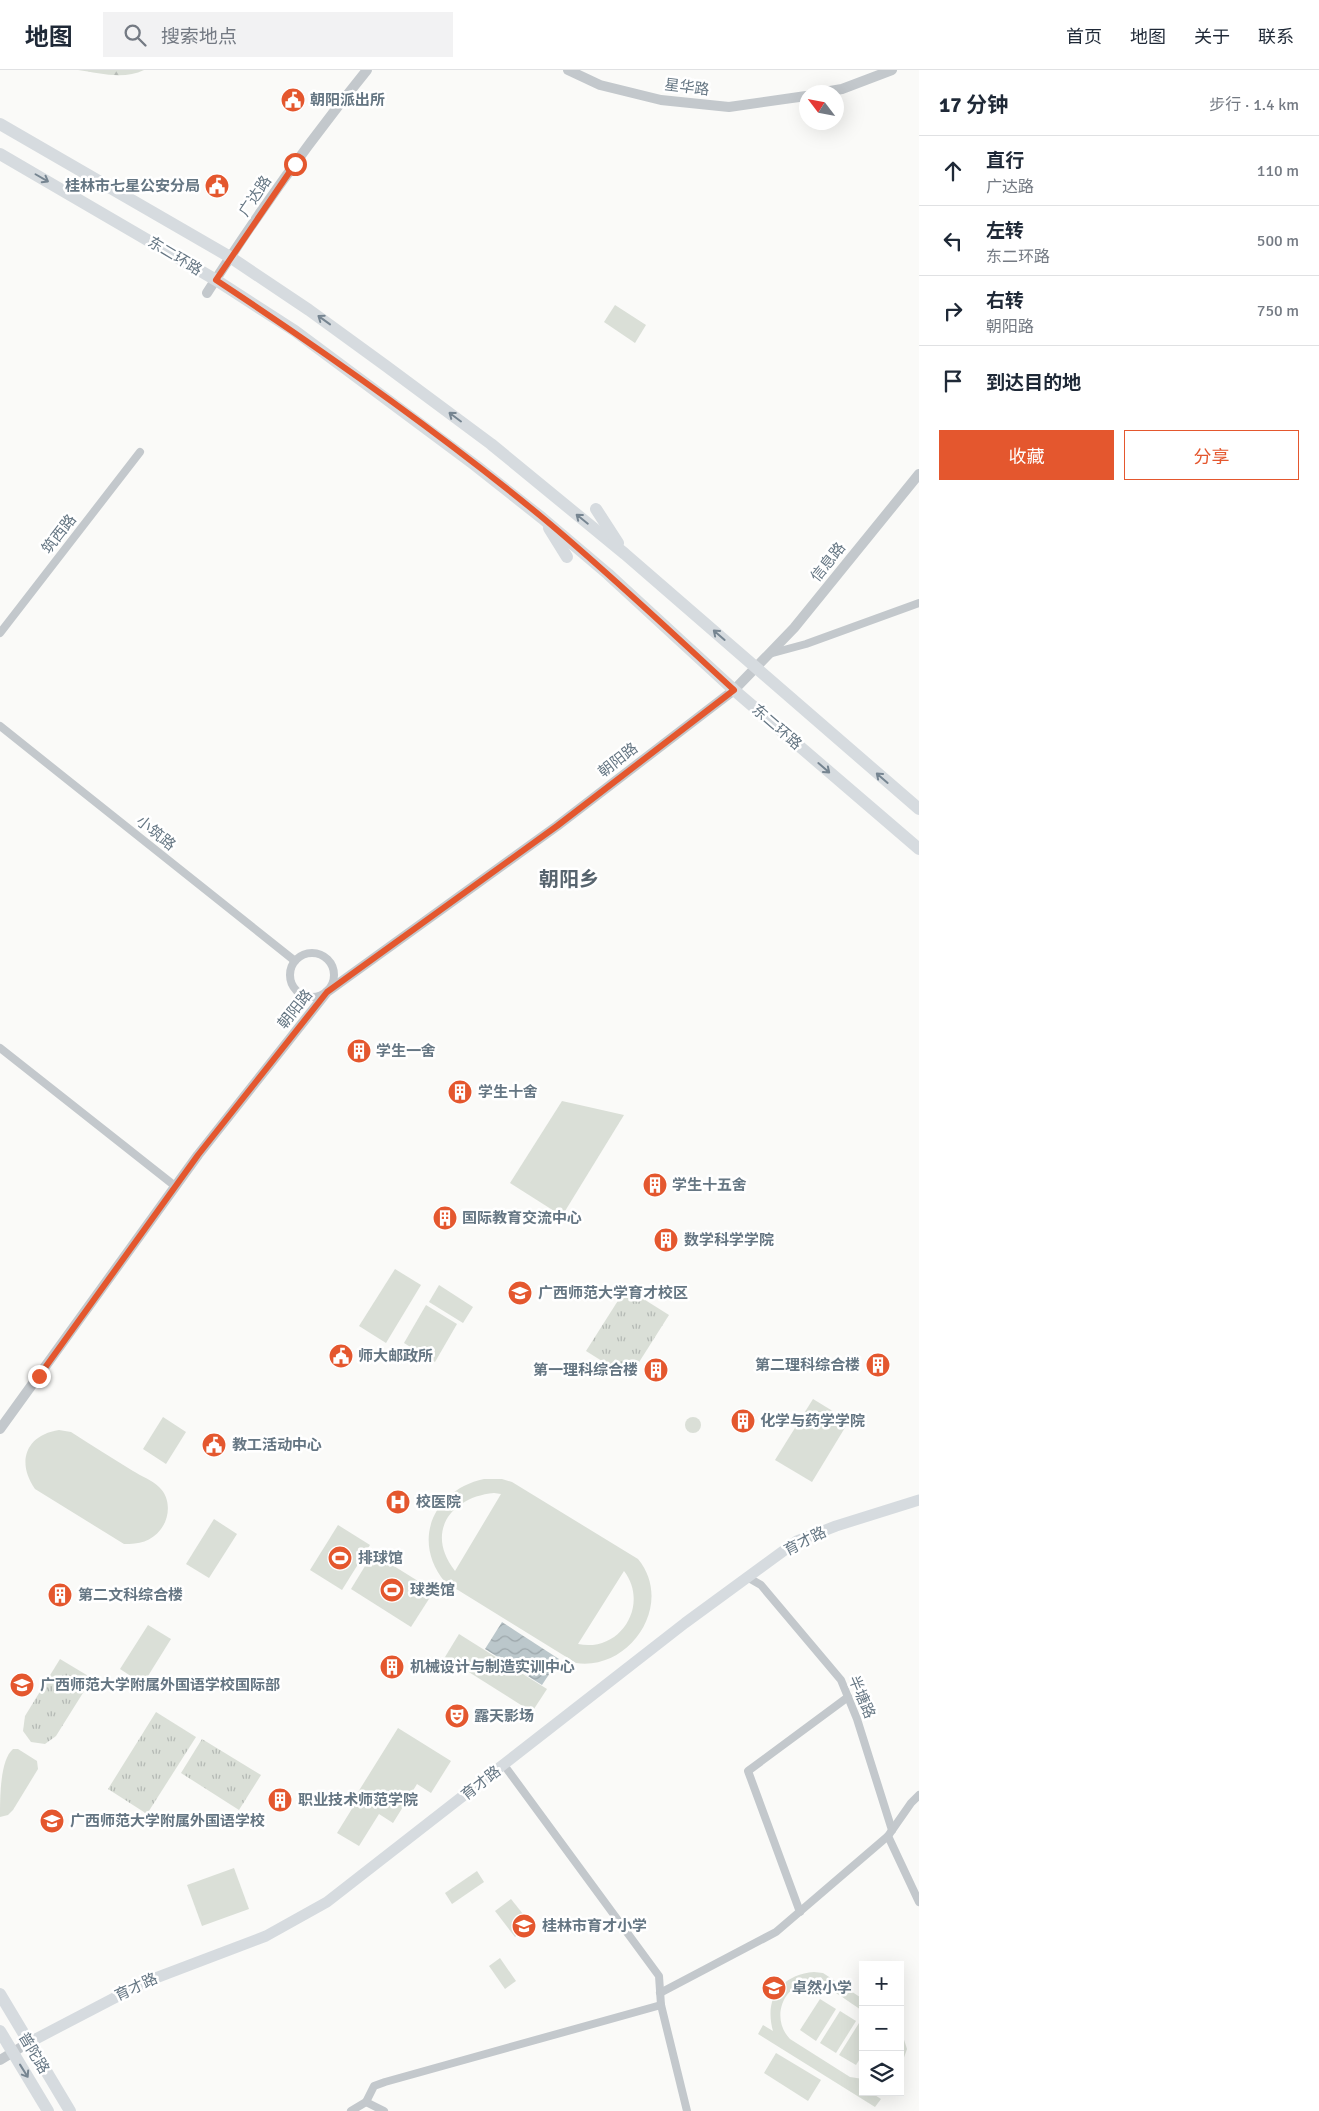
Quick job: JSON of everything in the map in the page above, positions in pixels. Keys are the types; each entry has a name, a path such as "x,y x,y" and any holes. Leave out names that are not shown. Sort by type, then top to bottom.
{"main road":[{"name":"东二环路","path":"0,124 230,257 310,310 491,444 625,554 919,809"},
{"name":"东二环路","path":"0,154 216,280 294,331 363,381 542,518 608,574 734,690 919,849"},
{"path":"596,510 625,554"},
{"path":"542,518 566,557"},
{"name":"育才路","path":"28,2043 145,1982 266,1936 298,1920 355,1882 685,1623 797,1541 919,1500"},
{"name":"普陀路","path":"0,1994 70,2111"},
{"name":"普陀路","path":"0,2031 48,2111"}],"street":[{"name":"广达路","path":"208,293 230,257 295,164 367,70"},
{"name":"星华路","path":"568,70 600,85 661,100 729,107 799,97"},
{"path":"844,88 892,70"},
{"name":"筑西路","path":"0,632 140,452"},
{"name":"信息路","path":"756,666 794,628 919,474"},
{"path":"769,654 806,644 919,603"},
{"name":"朝阳路","path":"0,1429 175,1186 234,1108 327,992 557,826 734,690 756,666"},
{"name":"小筑路","path":"0,726 295,961"},
{"path":"307,953 322,955 328,959 334,972 332,986 327,992 313,998 306,997 294,989 289,974 295,961 307,953"},
{"path":"0,1048 175,1186"},
{"name":"半塘路","path":"747,1577 761,1585 841,1680 857,1719 890,1833 919,1902"},
{"path":"800,1912 748,1771 848,1697"},
{"path":"504,1764 659,1976 661,2005 687,2111"},
{"path":"660,1993 776,1932 890,1833 919,1795"},
{"path":"351,2111 366,2102 374,2086 385,2082 661,2005"},
{"path":"0,2060 28,2043"},
{"path":"366,2102 384,2111"}],"green space":[{"path":"78,70 144,70 128,75 120,75"},
{"path":"615,305 646,325 635,343 604,322"},
{"path":"562,1101 624,1115 562,1216 510,1183"},
{"path":"395,1269 421,1285 386,1343 359,1326"},
{"path":"439,1285 473,1307 463,1323 429,1302"},
{"path":"626,1288 669,1315 629,1378 586,1351"},
{"path":"426,1305 457,1324 435,1362 404,1343"},
{"path":"813,1399 849,1421 812,1482 775,1460"},
{"path":"163,1417 186,1432 166,1464 143,1449"},
{"path":"693,1417 699,1419 701,1425 699,1431 693,1433 687,1431 685,1425 687,1419"},
{"path":"59,1430 71,1432 150,1480 163,1491 168,1508 166,1519 161,1529 153,1537 144,1541 124,1544 35,1489 26,1469 28,1451 39,1438"},
{"path":"484,1479 502,1479 512,1482 638,1559 648,1577 652,1595 649,1614 641,1631 629,1645 614,1656 596,1663 576,1663 445,1582 435,1566 430,1550 429,1534 433,1519 440,1506 452,1494 466,1485","holes":["494,1493 501,1494 455,1571 446,1557 442,1543 447,1519 454,1509 465,1502 478,1496","624,1571 631,1584 634,1598 632,1611 626,1624 618,1634 607,1641 593,1645 578,1644"]},
{"path":"214,1519 237,1534 209,1578 186,1564"},
{"name":"排球馆","path":"338,1525 370,1545 342,1590 310,1570"},
{"name":"球类馆","path":"373,1553 434,1591 411,1627 351,1589"},
{"path":"148,1625 171,1639 143,1684 120,1669"},
{"path":"459,1634 547,1689 532,1712 445,1657"},
{"path":"60,1659 90,1677 91,1680 56,1736 45,1744 31,1742 23,1731 25,1716"},
{"path":"156,1712 196,1737 147,1814 108,1789"},
{"path":"398,1728 451,1761 431,1793 417,1784 393,1823 379,1814 359,1846 337,1833 358,1799 355,1797"},
{"path":"202,1739 261,1775 239,1810 181,1773"},
{"path":"13,1749 18,1749 37,1761 38,1769 13,1810 8,1815 0,1817 3,1770 5,1761"},
{"path":"234,1868 249,1909 202,1926 187,1885"},
{"path":"477,1871 484,1882 452,1904 445,1893"},
{"path":"511,1899 531,1924 515,1937 495,1911"},
{"path":"500,1958 516,1981 505,1989 489,1966"},
{"path":"823,1973 859,1996 859,2008 838,1994 818,1984 802,1984 787,1995 783,2003 781,2022 784,2031 790,2039 850,2077 859,2078 859,2096 876,2096 881,2099 875,2107 758,2034 763,2025 773,2031 771,2009 777,1991 792,1978 802,1974"},
{"path":"820,1999 836,2009 816,2041 800,2030"},
{"path":"840,2011 856,2021 836,2053 820,2043"},
{"path":"859,2023 859,2060 856,2065 839,2055"},
{"path":"904,2040 907,2049 904,2058"},
{"path":"776,2053 821,2080 808,2101 764,2073"}],"water":[{"path":"502,1622 559,1659 542,1685 485,1649"}],"place":[{"name":"朝阳派出所","path":"293,100"},
{"name":"桂林市七星公安分局","path":"217,186"},
{"name":"学生一舍","path":"359,1051"},
{"name":"学生十舍","path":"460,1092"},
{"name":"学生十五舍","path":"655,1185"},
{"name":"国际教育交流中心","path":"445,1218"},
{"name":"数学科学学院","path":"666,1240"},
{"name":"广西师范大学育才校区","path":"520,1293"},
{"name":"师大邮政所","path":"341,1356"},
{"name":"第二理科综合楼","path":"878,1365"},
{"name":"第一理科综合楼","path":"656,1370"},
{"name":"化学与药学学院","path":"743,1421"},
{"name":"教工活动中心","path":"214,1445"},
{"name":"校医院","path":"398,1502"},
{"name":"排球馆","path":"340,1558"},
{"name":"球类馆","path":"392,1590"},
{"name":"第二文科综合楼","path":"60,1595"},
{"name":"机械设计与制造实训中心","path":"392,1667"},
{"name":"广西师范大学附属外国语学校国际部","path":"22,1685"},
{"name":"露天影场","path":"457,1716"},
{"name":"职业技术师范学院","path":"280,1800"},
{"name":"广西师范大学附属外国语学校","path":"52,1821"},
{"name":"桂林市育才小学","path":"524,1926"},
{"name":"卓然小学","path":"774,1988"}],"district":[{"name":"朝阳乡","path":"569,879"}],"route":[{"path":"39,1376 198,1155 327,992 367,961 557,826 734,690 608,574 507,490 294,331 216,280 295,164"}]}
